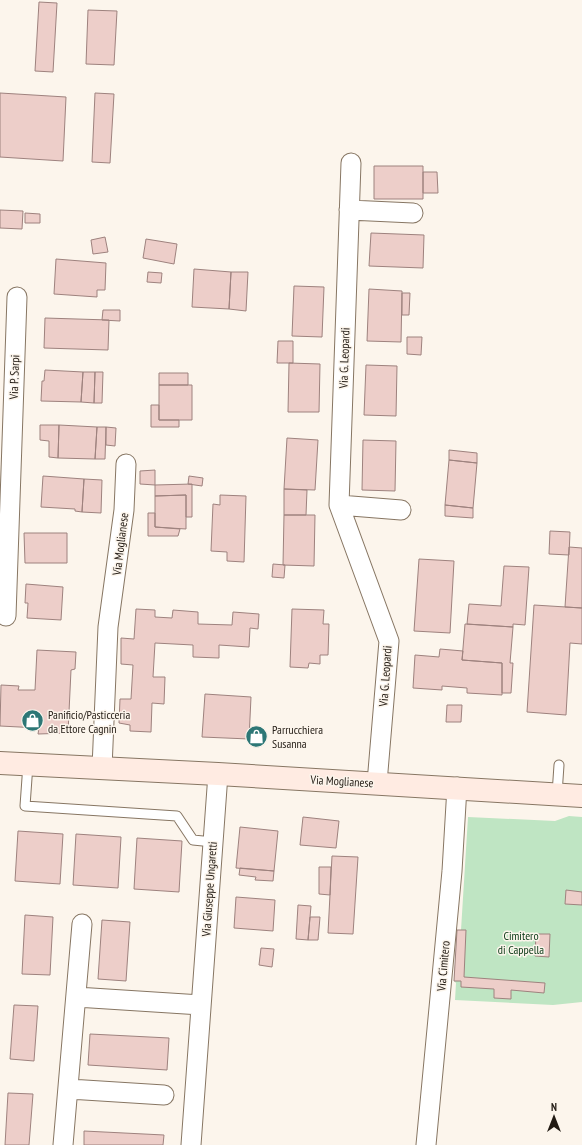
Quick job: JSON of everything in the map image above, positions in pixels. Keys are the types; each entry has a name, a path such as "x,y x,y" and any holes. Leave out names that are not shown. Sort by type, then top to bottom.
{"main road":[{"name":"Via Moglianese","path":"0,763 457,787 582,796"}],"street":[{"name":"Via G. Leopardi","path":"351,163 339,505 389,641 377,783"},
{"path":"349,210 413,213"},
{"name":"Via P. Sarpi","path":"6,616 5,458 17,297"},
{"name":"Via Moglianese","path":"102,768 108,627 124,510 126,464"},
{"path":"339,505 401,510"},
{"name":"Via Giuseppe Ungaretti","path":"191,1145 218,774"},
{"name":"Via Cimitero","path":"426,1145 452,871 457,787"},
{"path":"63,1145 82,924"},
{"path":"76,997 201,1006"},
{"path":"69,1089 164,1095"}],"lane":[{"path":"28,764 25,806 177,816 193,840 213,842"},
{"path":"557,794 559,764"}],"green space":[{"name":"Cimitero di Cappella","path":"569,816 582,817 582,1002 553,1005 455,1000 456,983 454,981 457,930 461,930 468,817 555,821"}],"building":[{"path":"39,2 57,3 53,72 35,71"},
{"path":"88,10 117,11 114,65 86,64"},
{"path":"0,93 66,97 63,161 0,157"},
{"path":"95,93 114,94 110,163 92,162"},
{"path":"374,166 423,166 423,199 374,199"},
{"path":"423,172 437,172 438,193 423,193"},
{"path":"0,210 23,211 22,229 0,228"},
{"path":"25,213 40,214 40,223 25,223"},
{"path":"371,233 424,235 423,268 369,266"},
{"path":"105,237 108,252 93,254 91,240"},
{"path":"146,239 177,244 174,264 143,258"},
{"path":"56,259 106,263 105,290 97,290 97,297 54,294"},
{"path":"194,269 231,272 229,309 192,307"},
{"path":"148,272 162,273 161,283 147,282"},
{"path":"231,272 248,272 246,311 229,309"},
{"path":"294,286 324,287 322,337 292,336"},
{"path":"369,289 402,291 401,342 367,341"},
{"path":"402,293 410,293 409,315 402,315"},
{"path":"103,310 120,310 120,321 102,320"},
{"path":"45,318 109,320 108,350 44,348"},
{"path":"407,337 422,337 421,355 407,354"},
{"path":"278,341 293,341 293,363 277,363"},
{"path":"289,363 320,364 319,412 288,412"},
{"path":"366,365 397,366 396,416 364,415"},
{"path":"45,370 83,372 81,402 41,401 42,381 44,381"},
{"path":"83,372 95,372 94,403 81,402"},
{"path":"95,372 103,372 102,403 94,403"},
{"path":"159,373 188,373 188,385 159,385"},
{"path":"159,385 192,385 192,420 159,420"},
{"path":"151,405 159,405 159,420 179,420 179,427 151,427"},
{"path":"40,425 59,425 58,458 49,457 49,441 40,440"},
{"path":"59,425 97,427 95,459 58,458"},
{"path":"97,427 106,427 105,459 95,459"},
{"path":"106,427 116,428 115,446 106,445"},
{"path":"287,438 318,440 315,490 284,489"},
{"path":"363,440 396,441 395,491 362,490"},
{"path":"449,450 477,453 477,463 449,460"},
{"path":"449,460 477,463 473,508 445,505"},
{"path":"155,470 155,485 140,484 140,471"},
{"path":"43,476 84,479 82,512 75,511 75,509 41,507"},
{"path":"189,476 203,478 202,486 188,484"},
{"path":"84,479 102,480 101,513 82,512"},
{"path":"192,484 192,517 186,517 186,495 155,496 155,485"},
{"path":"284,489 307,490 306,515 284,515"},
{"path":"186,495 186,529 155,527 155,496"},
{"path":"220,495 246,496 244,562 227,561 227,552 211,551 213,504 220,505"},
{"path":"445,505 473,508 473,518 445,516"},
{"path":"148,513 155,513 155,527 180,529 178,536 148,536"},
{"path":"284,515 315,515 314,566 283,565"},
{"path":"550,531 570,532 569,555 549,554"},
{"path":"24,533 67,533 67,563 25,563"},
{"path":"569,547 582,548 582,608 565,607"},
{"path":"419,559 454,561 450,633 414,631"},
{"path":"273,564 285,565 284,578 272,577"},
{"path":"504,566 529,567 525,625 513,624 513,627 467,624 469,604 501,606"},
{"path":"26,584 63,587 61,620 27,618 28,603 25,603"},
{"path":"534,605 582,608 582,644 570,643 566,715 527,712"},
{"path":"136,609 155,610 155,617 172,618 173,610 198,612 198,624 232,625 233,612 259,614 258,629 250,628 249,647 219,645 219,658 193,657 193,645 155,643 153,677 165,677 164,704 152,703 151,732 130,731 130,725 119,723 120,699 131,699 133,665 121,664 121,638 134,639"},
{"path":"292,609 324,610 323,624 329,624 328,655 320,655 320,664 309,663 308,668 290,667"},
{"path":"465,624 513,627 510,663 513,663 511,693 502,693 502,663 462,660"},
{"path":"440,649 463,651 462,660 502,663 502,695 467,693 467,688 442,686 442,690 413,688 415,655 439,657"},
{"path":"37,650 76,652 75,669 71,670 68,733 38,734 39,728 0,726 1,685 19,686 18,690 35,690"},
{"path":"205,694 251,697 249,739 202,737"},
{"path":"447,705 462,705 461,722 446,722"},
{"path":"303,817 339,821 336,848 300,845"},
{"path":"240,827 278,831 274,871 236,868"},
{"path":"18,831 63,834 60,884 15,881"},
{"path":"76,834 121,837 118,888 73,885"},
{"path":"137,838 182,841 179,892 134,889"},
{"path":"332,856 358,857 353,934 328,933"},
{"path":"319,867 331,867 330,895 319,894"},
{"path":"240,868 274,871 273,881 255,880 256,877 239,875"},
{"path":"566,890 582,892 582,905 565,904"},
{"path":"236,897 275,900 273,931 234,928"},
{"path":"298,905 311,906 308,940 296,939"},
{"path":"25,915 53,917 50,975 22,974"},
{"path":"310,917 320,917 318,940 308,940"},
{"path":"102,920 130,922 126,981 98,979"},
{"path":"457,930 466,930 464,977 545,983 544,993 511,990 511,999 494,998 494,989 461,987 461,981 454,981"},
{"path":"536,934 550,934 549,957 535,956"},
{"path":"261,948 274,949 272,967 259,965"},
{"path":"14,1005 38,1006 34,1061 10,1059"},
{"path":"90,1034 169,1038 167,1070 88,1065"},
{"path":"8,1093 33,1094 29,1145 5,1145"},
{"path":"84,1131 164,1135 163,1145 84,1145"}],"place":[{"name":"Panificio/Pasticceria da Ettore Cagnin","path":"33,721"},
{"name":"Parrucchiera Susanna","path":"256,736"}]}
